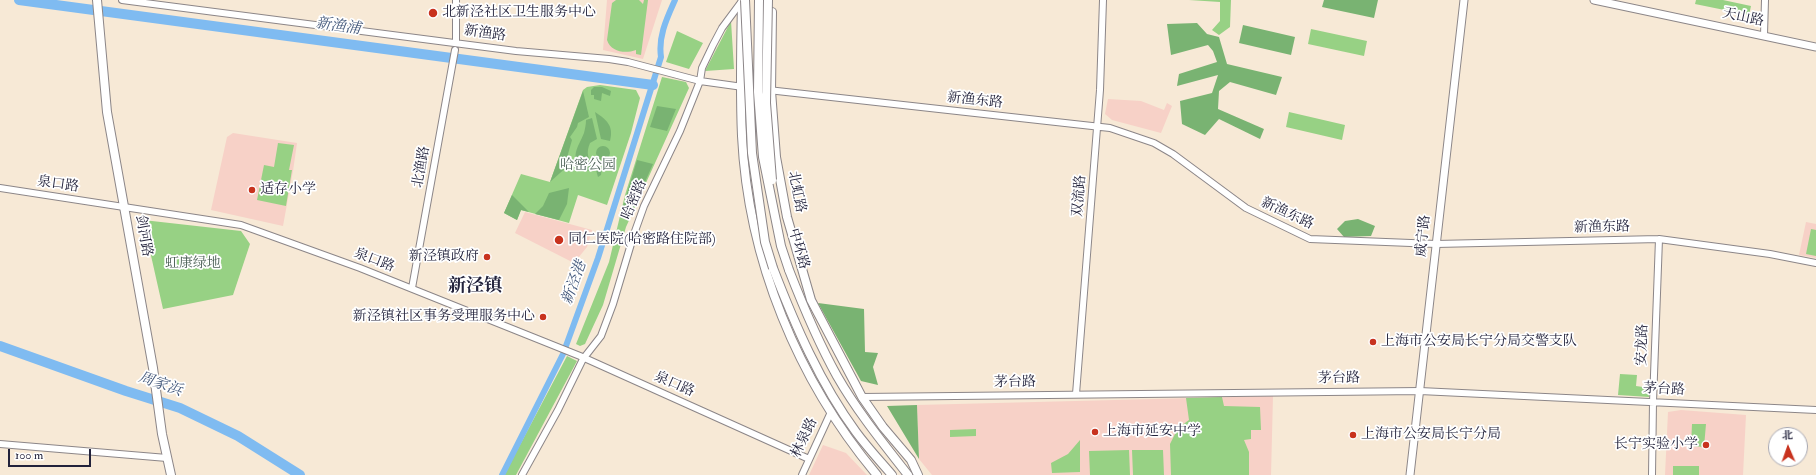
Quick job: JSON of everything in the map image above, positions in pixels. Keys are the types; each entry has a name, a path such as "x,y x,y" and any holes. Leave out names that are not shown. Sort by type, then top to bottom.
{"main road":[{"name":"剑河路","path":"97,0 97,19 107,112 153,368 162,434 171,475"},
{"name":"中环路","path":"743,0 752,153 766,242 773,268 791,314 824,382 856,432 892,475"},
{"path":"743,0 741,87 742,136 746,178 752,214 764,262 778,308 796,349 830,412 878,475"},
{"name":"中环路","path":"759,0 758,92 762,157 782,246 789,270 804,308 837,376 866,421 908,475"},
{"path":"768,0 766,103 771,174 782,246"},
{"name":"北虹路","path":"772,0 771,91 776,157 787,218 811,300 862,398 911,460 918,475"},
{"name":"威宁路","path":"1410,475 1464,0"},
{"name":"天山路","path":"1594,0 1639,11 1764,35 1816,47"},
{"path":"856,432 886,475"}],"street":[{"name":"新渔路","path":"122,0 539,53 609,59 647,66 667,73 700,81 771,91"},
{"path":"456,0 456,42"},
{"name":"哈密路","path":"522,475 558,410 581,358 601,336 613,304 644,206 680,130 700,81 702,68 719,34 743,0"},
{"name":"双流路","path":"1076,394 1097,126 1103,0"},
{"path":"1764,35 1765,0"},
{"name":"北渔路","path":"412,288 455,50"},
{"name":"新渔东路","path":"771,91 1110,128 1154,143 1173,154 1246,208 1310,239 1436,244 1659,239 1770,254 1816,263"},
{"name":"泉口路","path":"0,188 241,225 412,288 559,348 809,459"},
{"name":"安龙路","path":"1652,475 1659,239"},
{"name":"茅台路","path":"862,398 1076,394 1420,391 1816,410"},
{"name":"林泉路","path":"802,475 830,412"},
{"path":"0,444 167,458"}],"shaded area":[{"path":"607,0 662,0 643,59 603,50"},
{"path":"1108,99 1141,101 1164,110 1167,103 1172,106 1161,133 1112,120 1105,114"},
{"name":"适存小学","path":"233,133 297,143 283,226 211,210 227,137"},
{"name":"同仁医院(哈密路住院部)","path":"525,212 592,230 587,247 574,263 515,233"},
{"path":"1806,222 1816,224 1816,258 1799,255"},
{"name":"上海市延安中学","path":"1273,396 1271,475 932,475 919,459 917,405"},
{"name":"长宁实验小学","path":"1681,410 1746,415 1743,475 1665,475 1668,412"},
{"path":"823,445 846,453 867,475 809,475"}],"green space":[{"path":"616,0 639,0 643,4 644,0 648,0 641,55 636,54 636,50 627,52 619,51 612,47 607,40 612,3"},
{"path":"1189,0 1231,0 1230,27 1219,35 1212,30 1220,21 1220,2"},
{"path":"1324,0 1378,0 1374,18 1322,7"},
{"path":"1696,0 1723,0 1751,6 1749,15 1695,4"},
{"path":"731,21 734,69 705,71"},
{"path":"1197,23 1207,34 1219,37 1227,64 1282,77 1276,95 1230,82 1219,91 1218,109 1264,129 1260,139 1219,119 1205,135 1182,124 1180,101 1212,93 1218,75 1177,86 1179,74 1217,62 1213,51 1208,45 1171,55 1167,24"},
{"path":"1243,25 1295,37 1291,55 1239,43"},
{"path":"1311,29 1367,41 1364,56 1308,44"},
{"path":"677,31 703,43 689,69 666,62"},
{"path":"662,77 686,82 689,88 626,227 603,305 585,344 580,346 576,344 609,262 625,195"},
{"name":"哈密公园","path":"600,85 636,90 640,98 631,133 607,205 578,195 569,223 521,210 517,220 504,213 521,174 550,182 583,90 587,87"},
{"path":"594,87 602,87 611,91 610,96 602,93 601,101 594,99 594,95 591,95 591,90"},
{"path":"583,91 589,117 578,123 570,137 572,140 568,154 570,164 550,182"},
{"path":"657,106 676,109 667,131 650,127"},
{"path":"595,112 606,121 610,127 610,141 601,139"},
{"path":"1289,112 1345,125 1342,140 1286,127"},
{"path":"592,118 597,139 590,143 588,156 596,167 602,167 601,175 598,177 596,170 585,171 577,162 576,157 577,148 584,133 586,120"},
{"path":"278,143 294,145 289,170 292,170 286,206 257,200 264,165 274,167"},
{"path":"600,146 606,146 610,150 610,156 606,160 600,160 596,156 596,150"},
{"path":"637,160 653,164 628,220 620,216"},
{"path":"569,188 567,204 559,220 535,214 543,206 549,193"},
{"path":"512,195 529,212 521,210 517,220 504,213"},
{"path":"1358,219 1375,226 1371,236 1344,237 1337,229 1345,221"},
{"name":"虹康绿地","path":"143,220 241,231 250,244 233,295 163,309"},
{"path":"1811,229 1816,230 1816,256 1806,254"},
{"path":"818,303 864,309 865,352 878,353 873,367 878,385 861,381"},
{"path":"567,356 577,361 516,475 504,475"},
{"path":"1620,374 1637,375 1636,386 1650,388 1649,397 1618,395"},
{"path":"1222,397 1224,406 1260,407 1261,430 1251,430 1251,439 1244,440 1249,452 1249,475 1171,475 1170,444 1178,428 1189,420 1186,398"},
{"path":"917,405 919,459 887,406"},
{"path":"1692,424 1706,424 1704,447 1691,446"},
{"path":"976,429 976,436 950,437 950,430"},
{"path":"1080,440 1080,472 1052,473 1051,463 1068,454"},
{"path":"1129,450 1130,475 1090,475 1089,451"},
{"path":"1132,450 1163,450 1164,475 1133,475"},
{"path":"1673,466 1699,466 1699,475 1673,475"}],"waterway":[{"name":"新渔浦","path":"19,0 653,85"},
{"name":"新泾港","path":"502,475 563,354 598,258 661,57 660,49 662,34 666,20 675,0"},
{"name":"周家浜","path":"0,346 126,391 180,408 238,436 300,475"}],"place":[{"name":"北新泾社区卫生服务中心","path":"433,13"},
{"name":"适存小学","path":"252,190"},
{"name":"同仁医院(哈密路住院部)","path":"559,240"},
{"name":"新泾镇政府","path":"487,257"},
{"name":"新泾镇社区事务受理服务中心","path":"543,317"},
{"name":"上海市公安局长宁分局交警支队","path":"1373,342"},
{"name":"上海市延安中学","path":"1095,432"},
{"name":"上海市公安局长宁分局","path":"1353,435"},
{"name":"长宁实验小学","path":"1706,445"}],"district":[{"name":"新泾镇","path":"475,287"}]}
